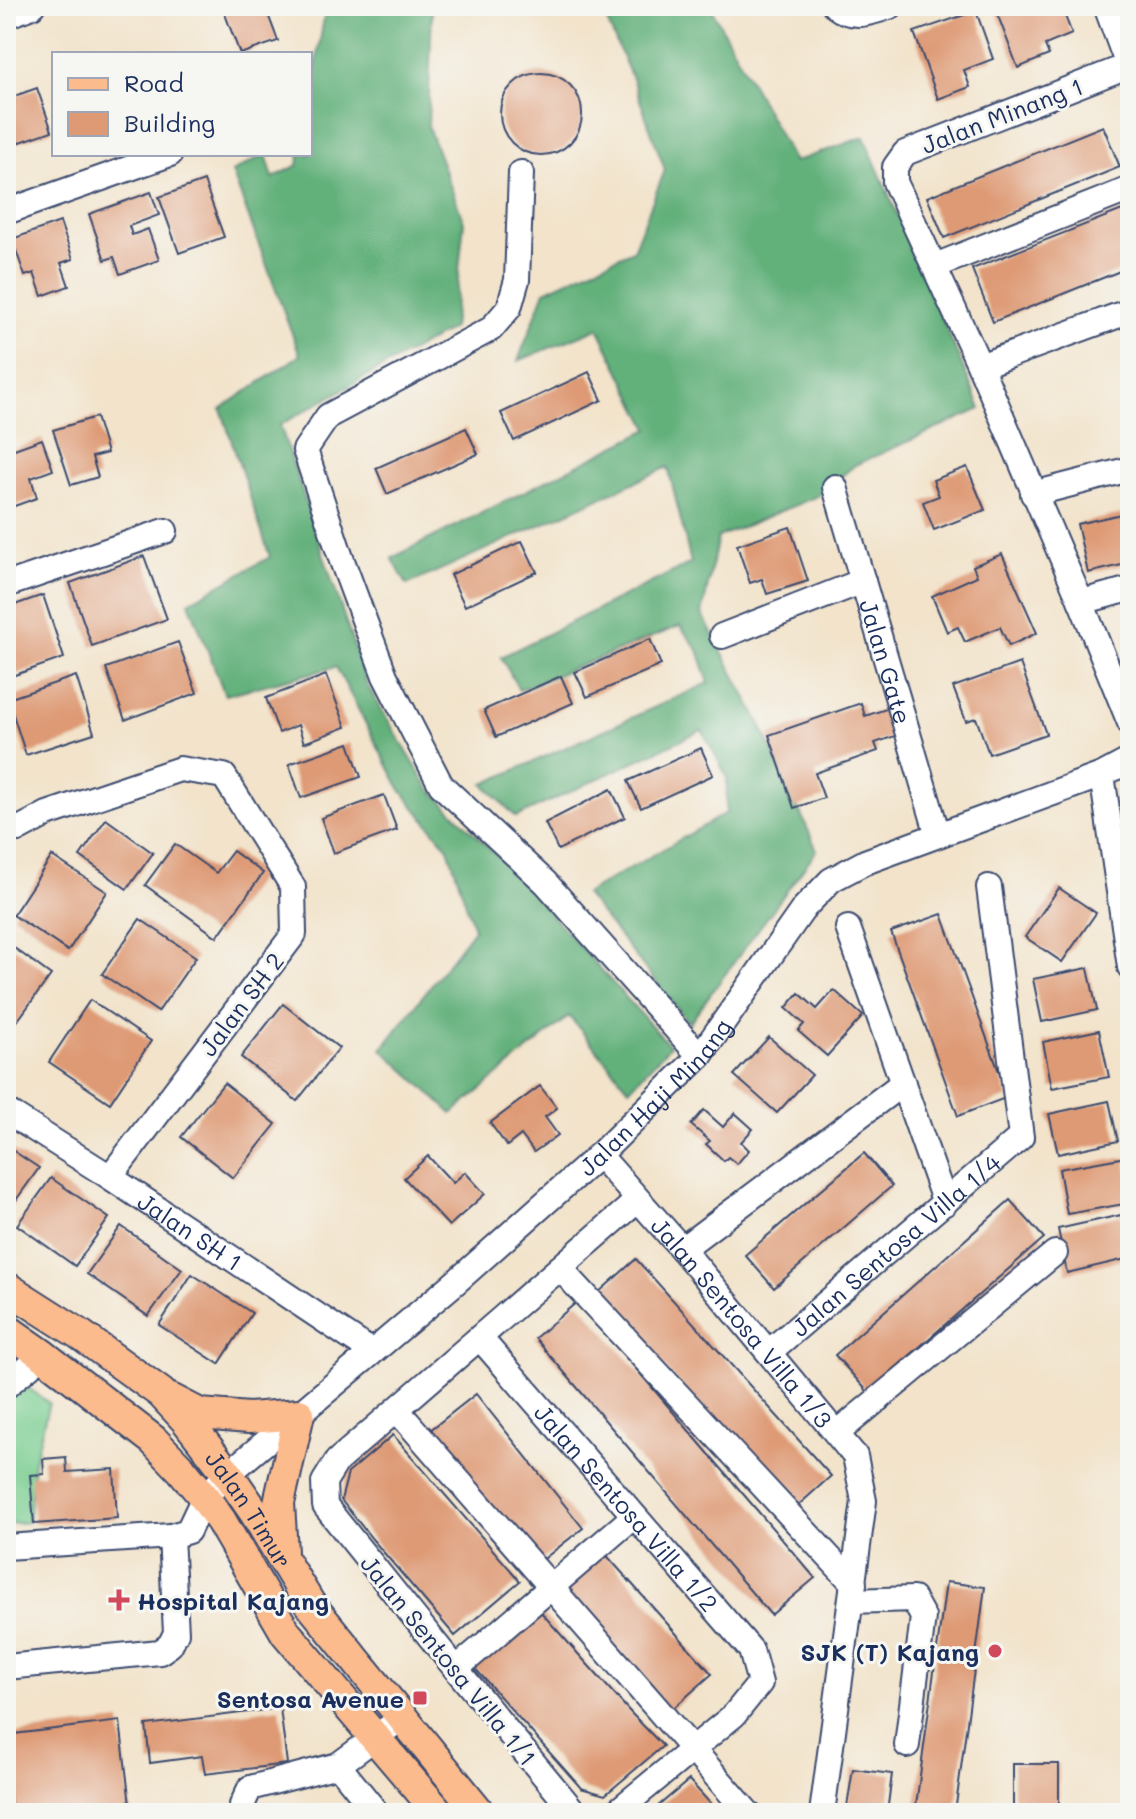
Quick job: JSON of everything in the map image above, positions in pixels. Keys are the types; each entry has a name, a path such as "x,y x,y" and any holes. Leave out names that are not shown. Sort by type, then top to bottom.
{"main road":[{"name":"Jalan Timur","path":"6,1287 78,1333 161,1393 187,1421 255,1513 310,1604 480,1813"},
{"name":"Jalan Timur","path":"6,1329 153,1440 204,1497 286,1633 439,1813"},
{"path":"161,1393 200,1414 249,1418 299,1414 279,1503 283,1562"}],"street":[{"path":"6,16 32,6"},
{"path":"835,6 842,12 866,15 891,6"},
{"path":"1106,6 1129,67"},
{"name":"Jalan Minang 1","path":"935,266 895,182 895,167 905,153 1129,67"},
{"path":"6,212 164,156"},
{"path":"521,173 517,280 509,308 491,329 328,416 305,450 385,676 441,785 546,883 700,1056"},
{"path":"1128,714 935,266 1130,189"},
{"path":"980,366 1130,311"},
{"path":"1033,494 1130,469"},
{"name":"Jalan Gate","path":"835,487 938,835"},
{"path":"6,585 165,531"},
{"path":"722,636 863,581"},
{"path":"1081,602 1130,589"},
{"name":"Jalan Haji Minang","path":"171,1536 188,1531 204,1497 228,1474 457,1281 599,1155 700,1056 804,908 831,880 865,862 1102,775 1130,760"},
{"name":"Jalan SH 2","path":"10,832 47,814 180,769 224,776 293,887 294,934 110,1177"},
{"path":"1102,775 1130,967"},
{"name":"Jalan Sentosa Villa 1/4","path":"769,1352 1021,1137 989,887"},
{"path":"848,928 945,1203"},
{"path":"682,1249 903,1083"},
{"name":"Jalan SH 1","path":"6,1111 372,1352"},
{"name":"Jalan Sentosa Villa 1/3","path":"599,1155 855,1456 864,1501 822,1813"},
{"path":"638,1200 397,1410 748,1813"},
{"path":"837,1433 1055,1253"},
{"path":"560,1268 852,1592 913,1599 923,1617 907,1745"},
{"name":"Jalan Sentosa Villa 1/2","path":"480,1338 751,1650 760,1683 734,1715 692,1750"},
{"path":"6,1386 43,1355"},
{"name":"Jalan Sentosa Villa 1/1","path":"397,1410 337,1461 324,1482 325,1506 575,1813"},
{"path":"456,1669 634,1516"},
{"path":"6,1547 171,1536 176,1633 170,1645 160,1652 6,1667"},
{"path":"244,1813 242,1805 250,1788 338,1765 403,1717"},
{"path":"615,1813 692,1750"},
{"path":"338,1765 363,1809"}],"green space":[{"path":"326,6 443,6 432,8 428,127 464,222 453,328 280,425 367,685 428,787 501,860 670,1046 629,1089 569,1016 452,1114 382,1049 474,929 448,848 400,789 336,667 225,695 189,602 270,557 221,409 300,355 232,172 267,156 273,178 298,165 300,156 312,156 312,87"},
{"path":"600,6 710,6 794,162 864,137 981,409 855,465 818,496 718,537 702,614 761,725 817,850 689,1023 585,894 726,813 727,777 702,730 516,817 484,784 709,683 698,650 680,626 519,690 501,657 691,563 668,467 407,585 392,558 649,429 598,328 518,361 545,291 633,250 665,170 632,78"},
{"path":"6,1372 49,1403 34,1462 28,1522 6,1524"}],"building":[{"path":"222,6 273,6 266,9 278,41 239,52"},
{"path":"1061,6 1072,34 1045,45 1049,55 1018,68 995,8"},
{"path":"976,11 993,59 964,70 970,87 938,99 914,32"},
{"path":"541,73 557,76 570,85 579,98 582,114 579,130 570,143 557,152 541,155 525,152 512,143 503,130 500,114 503,98 512,85 525,76"},
{"path":"37,88 52,131 12,145 6,129 6,99"},
{"path":"1103,126 1120,167 944,238 927,197"},
{"path":"204,181 224,237 179,253 159,197"},
{"path":"151,192 159,215 129,226 132,235 148,229 159,260 120,274 114,257 105,260 89,214"},
{"path":"1130,207 1130,267 993,322 972,269"},
{"path":"60,222 73,259 61,263 69,286 42,296 34,273 25,276 12,239"},
{"path":"589,372 602,400 514,441 501,413"},
{"path":"96,417 107,453 92,457 98,477 71,485 53,430"},
{"path":"466,428 478,454 387,494 376,468"},
{"path":"42,439 53,470 31,478 37,498 6,509 6,452"},
{"path":"967,467 985,510 934,530 923,502 939,496 933,480"},
{"path":"1130,512 1130,563 1088,573 1077,524"},
{"path":"790,527 808,581 767,594 762,579 750,583 737,545"},
{"path":"522,541 537,572 465,606 450,575"},
{"path":"1002,554 1037,633 1009,646 1000,627 965,642 958,627 947,632 932,596 977,576 973,566"},
{"path":"144,556 167,619 92,646 70,583"},
{"path":"43,595 64,658 6,678 6,608"},
{"path":"650,639 661,665 587,697 575,672"},
{"path":"178,642 197,693 125,720 106,668"},
{"path":"1020,663 1046,734 989,754 976,718 966,721 953,687"},
{"path":"326,675 346,727 304,743 298,725 279,733 266,698"},
{"path":"76,676 94,733 26,755 8,699"},
{"path":"561,676 573,703 496,737 484,710"},
{"path":"861,703 865,716 889,708 898,735 875,743 878,751 815,773 824,798 794,808 769,735"},
{"path":"349,743 361,777 301,798 289,764"},
{"path":"701,748 713,775 641,808 628,781"},
{"path":"611,789 625,817 558,850 545,823"},
{"path":"384,795 397,830 334,853 321,818"},
{"path":"106,819 153,853 127,889 80,856"},
{"path":"175,844 216,873 233,851 263,873 217,937 145,885"},
{"path":"52,856 107,892 68,951 13,915"},
{"path":"1059,888 1096,913 1062,962 1025,937"},
{"path":"942,914 1008,1097 958,1116 891,932"},
{"path":"140,919 196,957 158,1012 102,974"},
{"path":"6,942 51,975 10,1031 6,1029"},
{"path":"1088,968 1097,1010 1042,1022 1033,979"},
{"path":"834,990 863,1016 827,1056 798,1031 804,1024 786,1008 799,993 817,1009"},
{"path":"90,1000 151,1041 110,1103 49,1062"},
{"path":"283,1004 339,1048 297,1101 241,1057"},
{"path":"1099,1030 1109,1077 1052,1088 1043,1042"},
{"path":"769,1037 812,1075 777,1113 734,1075"},
{"path":"224,1083 276,1124 233,1178 181,1137"},
{"path":"540,1086 557,1108 545,1117 558,1135 534,1152 521,1135 507,1146 490,1123"},
{"path":"1109,1101 1118,1141 1058,1154 1049,1114"},
{"path":"704,1110 723,1127 735,1113 753,1129 741,1142 749,1150 737,1164 728,1157 724,1161 706,1144 710,1141 691,1125"},
{"path":"6,1146 39,1168 6,1214"},
{"path":"864,1153 892,1186 774,1288 745,1255"},
{"path":"428,1156 453,1183 465,1172 485,1194 449,1226 404,1178"},
{"path":"1126,1157 1130,1203 1067,1214 1059,1169"},
{"path":"51,1178 109,1218 75,1266 17,1225"},
{"path":"1010,1200 1044,1238 868,1392 835,1355"},
{"path":"1121,1215 1130,1258 1067,1273 1058,1229"},
{"path":"121,1226 182,1269 148,1316 87,1274"},
{"path":"636,1259 831,1476 793,1510 598,1293"},
{"path":"192,1274 252,1313 219,1364 159,1325"},
{"path":"578,1301 815,1578 771,1615 535,1338"},
{"path":"476,1394 583,1528 536,1565 429,1431"},
{"path":"393,1435 520,1581 455,1636 341,1500 348,1473"},
{"path":"66,1457 67,1472 114,1469 117,1518 34,1524 30,1475 44,1474 43,1459"},
{"path":"593,1540 712,1674 669,1712 551,1577"},
{"path":"946,1582 985,1587 955,1813 915,1813"},
{"path":"530,1600 663,1746 605,1795 581,1788 465,1657"},
{"path":"280,1708 287,1764 205,1774 202,1756 150,1763 146,1725"},
{"path":"120,1721 131,1813 12,1813 6,1735"},
{"path":"1013,1764 1059,1764 1059,1813 1013,1813"},
{"path":"853,1769 892,1774 887,1813 846,1813"},
{"path":"689,1780 719,1813 650,1813"}],"place":[{"name":"Hospital Kajang","path":"119,1600"},
{"name":"SJK (T) Kajang","path":"995,1651"},
{"name":"Sentosa Avenue","path":"420,1698"}]}
